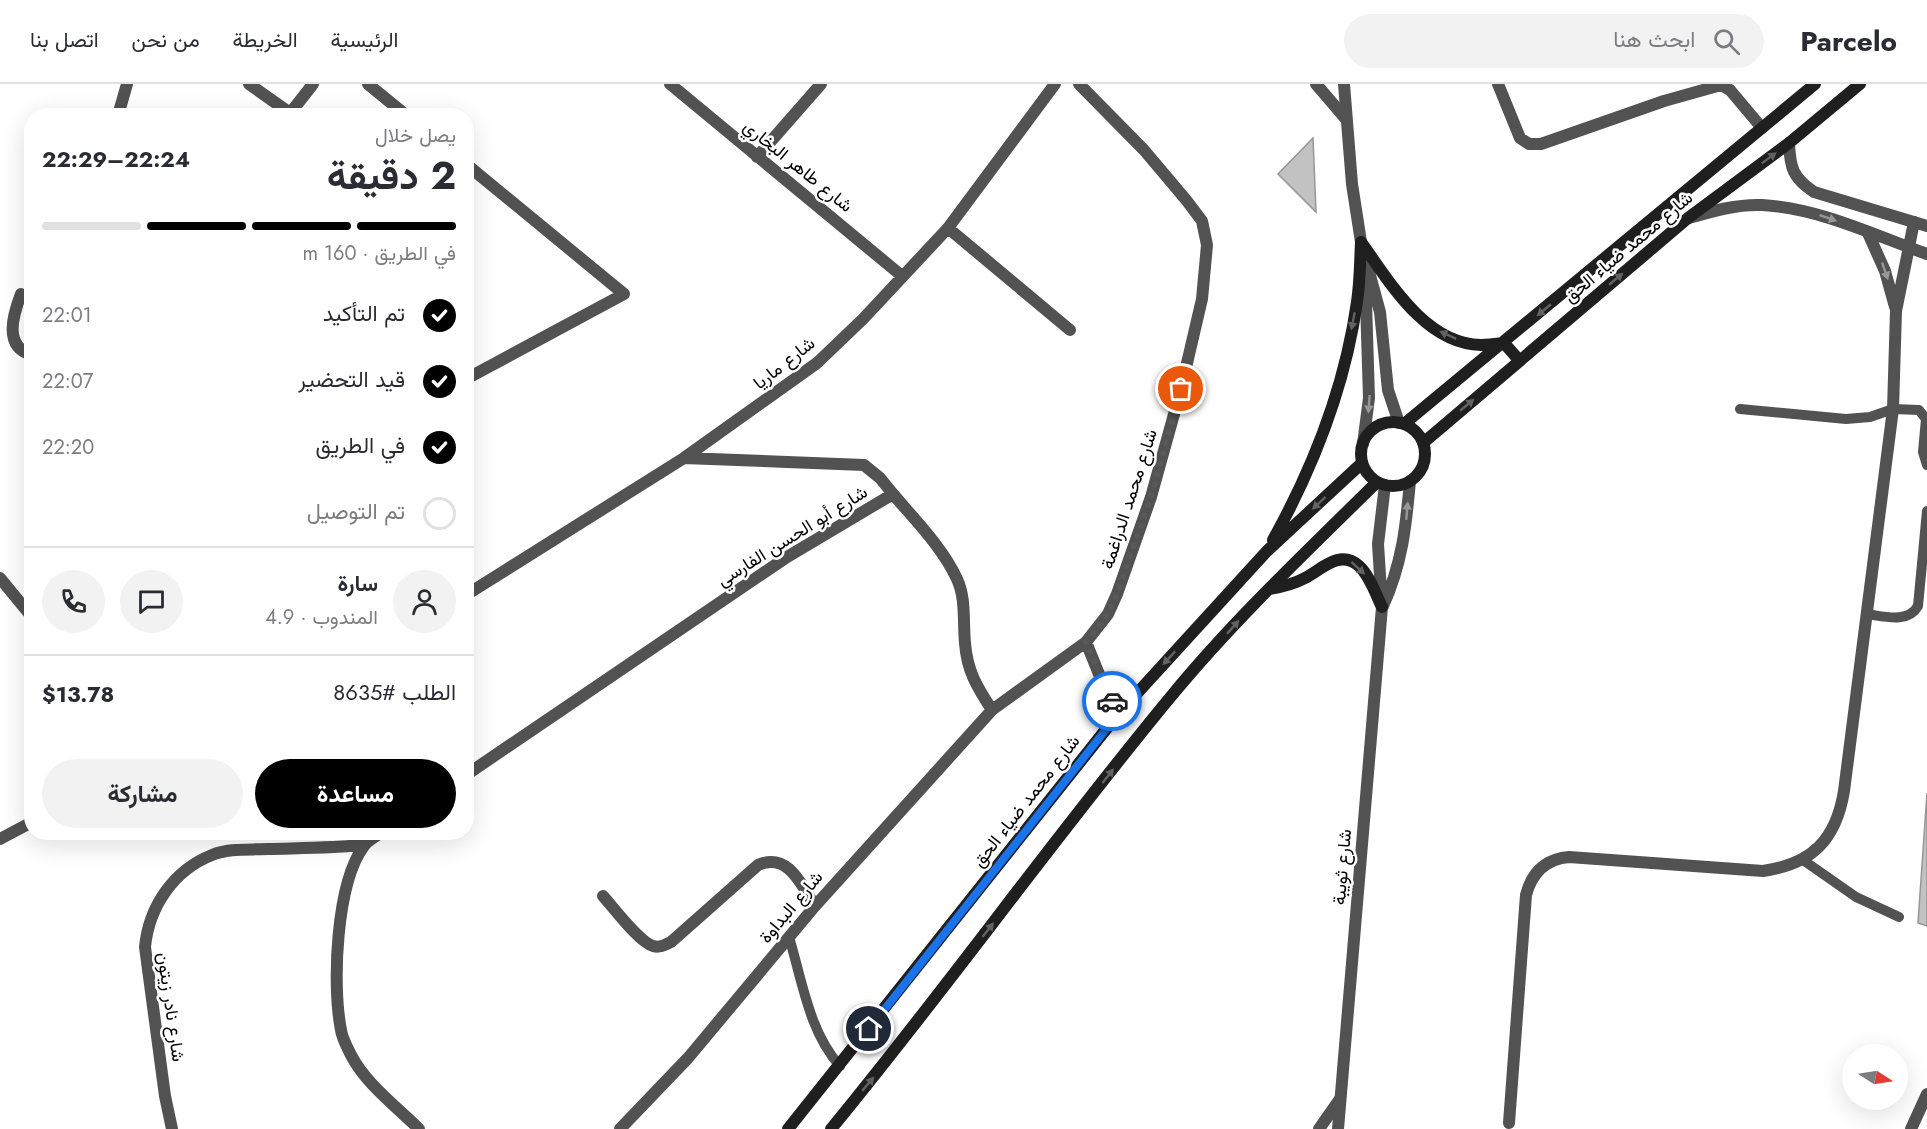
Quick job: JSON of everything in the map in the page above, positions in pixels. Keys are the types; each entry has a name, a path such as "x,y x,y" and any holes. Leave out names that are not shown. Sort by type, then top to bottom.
{"main road":[{"name":"شارع محمد ضياء الحق","path":"1402,424 1504,343 1815,84"},
{"name":"شارع محمد ضياء الحق","path":"1422,443 1688,218 1789,143 1860,84"},
{"path":"1361,242 1402,300 1429,325 1445,334 1479,345 1504,343 1519,360"},
{"path":"1268,551 1315,455 1333,405 1347,354 1357,301 1361,242"},
{"path":"1381,424 1402,424 1412,428 1422,443 1424,460 1410,481 1394,486 1381,483 1365,470 1362,463 1363,444 1367,436 1381,424"},
{"name":"شارع محمد ضياء الحق","path":"788,1129 1119,713 1268,551 1362,463"},
{"path":"831,1129 1174,693 1268,590 1381,483"},
{"path":"1268,590 1304,579 1331,561 1346,559 1363,571 1382,607"}],"street":[{"path":"120,108 127,84"},
{"path":"249,84 281,108"},
{"path":"294,108 313,84"},
{"path":"368,84 396,108"},
{"name":"شارع طاهر البخاري","path":"670,84 684,88 757,157 902,276"},
{"path":"757,157 821,84"},
{"name":"شارع ماريا","path":"474,590 684,458 817,363 863,320 948,228 1055,84"},
{"name":"شارع محمد الدراغمة","path":"1078,84 1144,150 1187,201 1202,222 1207,244 1202,299 1181,389 1151,497 1117,594 1108,614 1086,642"},
{"path":"1316,84 1346,119"},
{"path":"1344,84 1352,184 1361,242 1370,283 1380,312 1388,390 1402,424"},
{"path":"1498,84 1520,138 1529,144 1541,144 1664,100 1721,85 1730,90 1762,128"},
{"path":"1789,143 1793,171 1801,184 1814,192 1927,226"},
{"path":"474,172 624,294 474,375"},
{"path":"1688,218 1727,208 1762,205 1820,215 1927,254"},
{"path":"1509,1123 1526,895 1528,886 1538,870 1552,861 1569,857 1763,871 1783,868 1803,860 1819,848 1832,831 1840,812 1893,408 1896,311 1914,222"},
{"path":"948,228 1070,330"},
{"path":"1868,232 1886,271 1896,311"},
{"path":"1363,444 1369,398 1366,302 1370,283"},
{"path":"21,294 12,328 14,342 24,352"},
{"path":"684,458 864,465 880,478 893,494"},
{"name":"شارع ثويبة","path":"1382,607 1391,588 1404,544 1410,481"},
{"name":"شارع ثويبة","path":"1338,1129 1382,607 1378,543 1381,483"},
{"name":"شارع أبو الحسن الفارسي","path":"474,770 777,563 893,494 958,580 963,602 965,645 970,668 974,683 992,710"},
{"path":"0,578 24,607"},
{"path":"992,710 1086,642 1103,684 1119,713"},
{"name":"شارع البداوة","path":"620,1129 688,1058 815,906 992,710"},
{"path":"0,839 24,826"},
{"path":"371,840 364,845 348,885 337,949 341,1032 352,1058 419,1129"},
{"name":"شارع نادر زيتون","path":"172,1129 165,1096 145,947 146,933 160,899 174,880 213,854 235,850 334,848 364,845"},
{"path":"603,897 644,940 652,946 662,947 671,942 758,866 767,861 787,866 815,906"},
{"path":"1918,1121 1927,1094"},
{"path":"1318,1129 1340,1099"}],"lane":[{"path":"1740,409 1846,419 1870,417 1893,408 1918,410 1925,415 1923,452 1927,465"},
{"path":"1866,614 1903,617 1918,606 1927,511"},
{"path":"1803,860 1856,897 1899,917"},
{"path":"789,937 817,1030 830,1056 840,1066"}],"building":[{"path":"1313,138 1316,212 1278,174"},
{"path":"1927,793 1927,926 1918,923"}],"way so far":[{"path":"1112,701 1086,642 1108,614 1117,594 1151,497 1181,389"}],"route":[{"path":"869,1029 1119,713 1112,701"}]}
